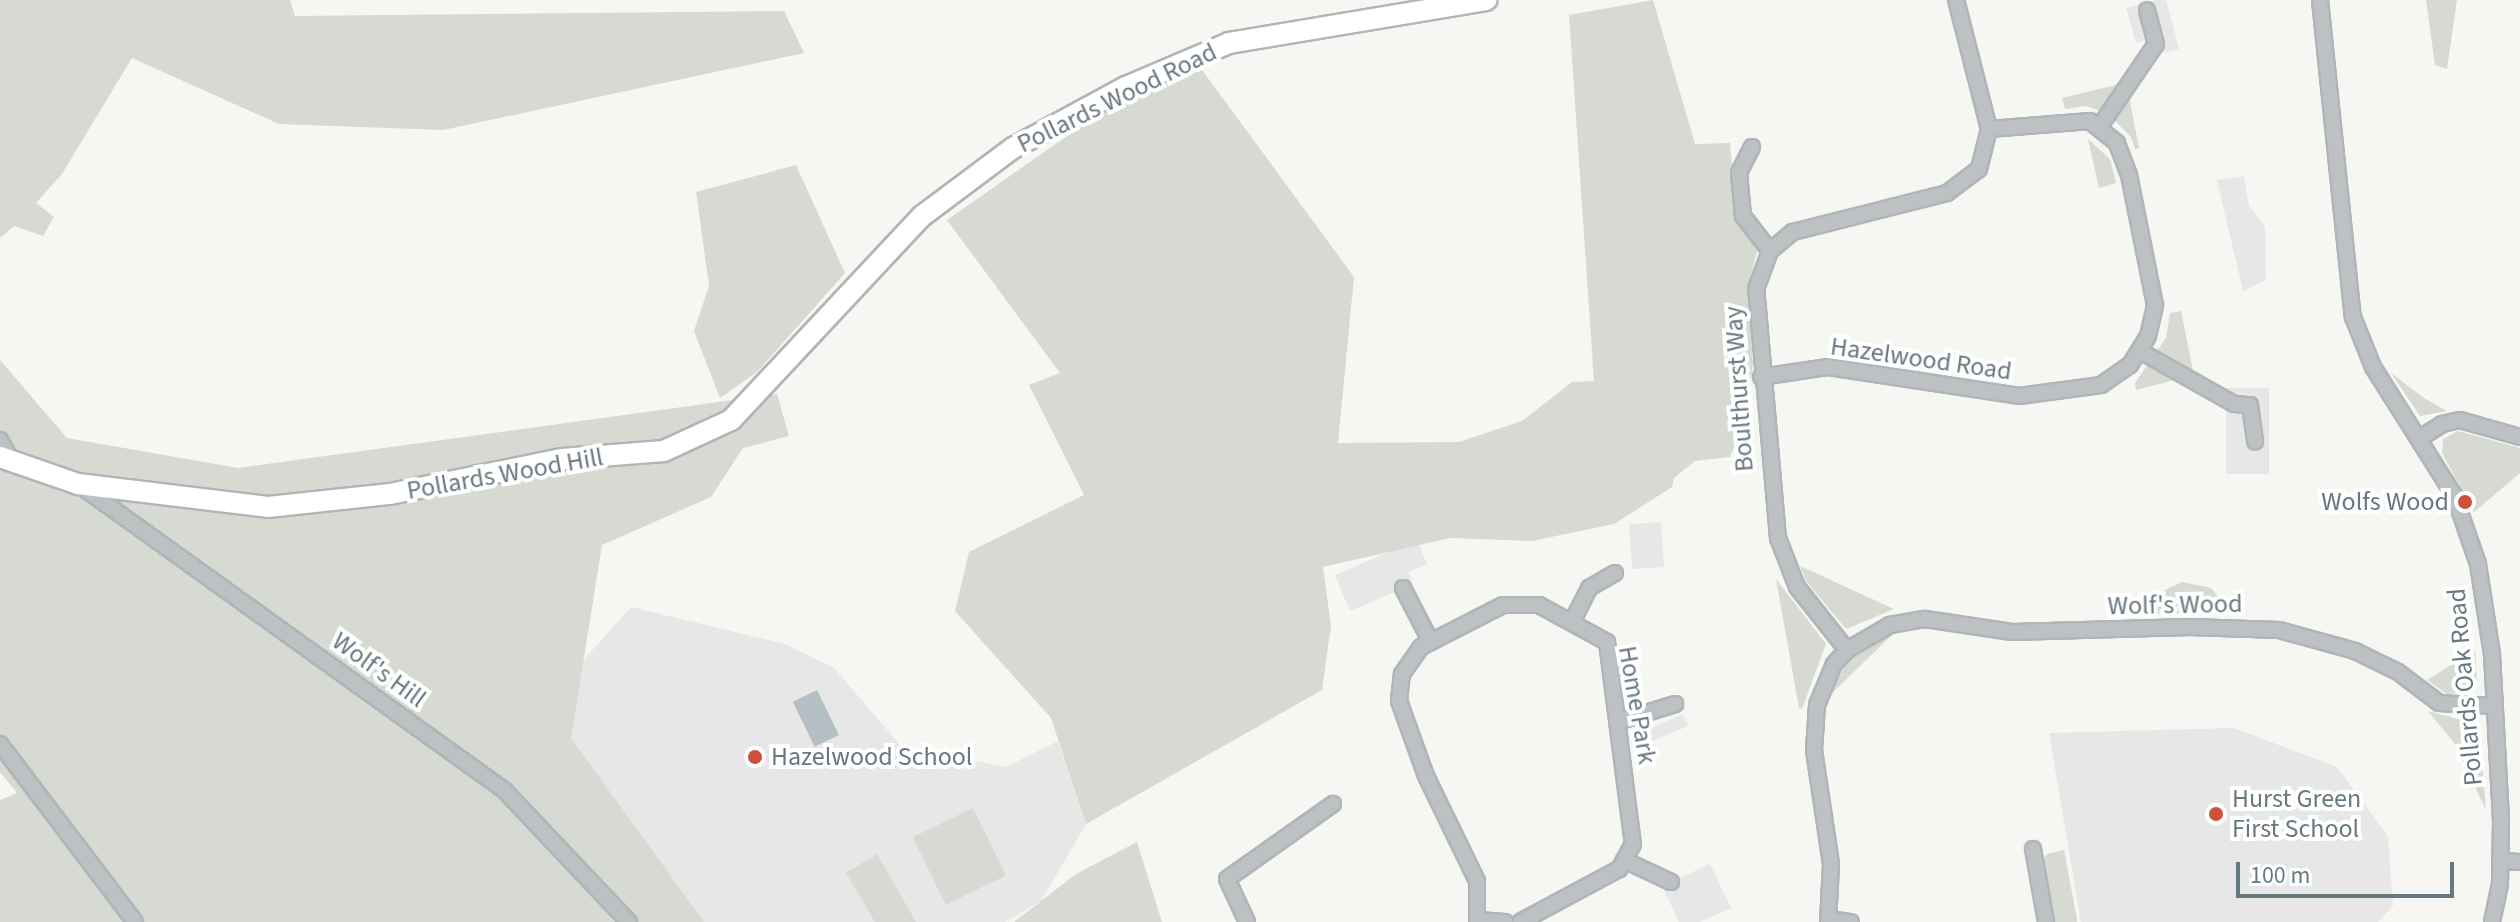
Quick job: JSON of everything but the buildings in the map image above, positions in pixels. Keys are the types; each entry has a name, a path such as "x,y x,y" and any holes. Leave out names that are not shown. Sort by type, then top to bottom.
{"street":[{"name":"Pollards Wood Road","path":"914,227 1013,148 1126,87 1229,43 1486,0"},
{"path":"1752,147 1739,173 1743,216 1770,251 1809,227 1961,187 1986,155 1989,129 1956,0"},
{"name":"Pollards Oak Road","path":"2320,0 2353,317 2366,353 2454,495 2471,541 2492,654 2500,861 2492,922"},
{"path":"1989,129 2079,120 2100,126 2156,44 2147,10"},
{"name":"Hazelwood Road","path":"1761,377 1828,367 1995,394 2037,396 2101,385 2140,351 2153,321 2154,291 2124,155 2100,126"},
{"name":"Pollards Wood Hill","path":"6,460 78,484 268,507 390,494 562,459 664,451 731,420 914,227"},
{"name":"Boulthurst Way","path":"1770,251 1756,289 1761,377 1778,538 1797,587 1847,650"},
{"path":"2140,351 2234,404 2250,405 2255,442"},
{"path":"2420,438 2442,424 2460,420 2520,437"},
{"path":"0,440 6,460"},
{"name":"Wolf's Hill","path":"78,484 504,790 629,922"},
{"path":"1573,620 1589,588 1615,573"},
{"path":"1403,588 1431,642"},
{"name":"Home Park","path":"1505,922 1478,921 1477,881 1426,776 1399,701 1402,674 1431,642 1503,605 1539,605 1573,620 1607,642 1633,844 1624,860"},
{"name":"Wolf's Wood","path":"1851,922 1828,920 1831,864 1813,728 1823,687 1847,650 1890,625 1925,619 2012,632 2250,628 2355,651 2398,672 2439,703 2494,706"},
{"path":"1617,722 1675,704"},
{"path":"0,744 135,922"},
{"path":"1247,922 1227,879 1333,804"},
{"path":"2033,849 2046,922"},
{"path":"1520,922 1619,869 1624,860 1671,882"},
{"path":"2500,861 2520,862"}],"shaded area":[{"path":"0,0 290,0 295,16 784,11 804,53 443,130 279,124 132,58 62,174 36,203 54,217 43,236 14,226 0,238"},
{"path":"1653,0 1695,144 1730,143 1737,220 1757,251 1748,287 1753,364 1747,418 1730,457 1695,461 1674,478 1672,487 1614,524 1532,541 1450,538 1323,567 1331,626 1322,690 1086,824 1051,718 955,611 969,552 1084,495 1029,385 1060,373 947,220 1120,99 1202,70 1354,277 1338,443 1459,442 1522,421 1572,382 1594,381 1569,15"},
{"path":"2166,0 2179,49 2151,56 2147,40 2136,43 2126,8"},
{"path":"2426,0 2457,0 2447,69 2435,65"},
{"path":"2120,84 2127,86 2139,148 2135,149 2131,137 2107,113 2086,106 2065,109 2062,98"},
{"path":"2088,139 2110,159 2116,183 2099,188"},
{"path":"796,165 845,273 757,372 720,398 694,331 709,286 696,192"},
{"path":"2244,176 2249,206 2265,227 2266,280 2243,291 2217,180"},
{"path":"2181,311 2194,375 2136,390 2135,383 2166,338 2170,313"},
{"path":"0,360 67,438 238,468 777,394 789,436 743,448 711,497 602,545 571,738 704,922 0,922 0,800 17,793 0,772"},
{"path":"2391,373 2424,398 2447,411 2420,416"},
{"path":"2226,388 2269,388 2269,474 2226,474"},
{"path":"2458,431 2520,448 2520,473 2474,512 2442,453 2443,439"},
{"path":"1661,522 1664,567 1632,569 1629,524"},
{"path":"1417,540 1427,564 1408,572 1413,584 1350,611 1335,575"},
{"path":"1800,566 1894,609 1846,629 1806,581"},
{"path":"1776,579 1826,644 1802,709 1799,708"},
{"path":"2182,582 2211,588 2232,613 2145,614 2153,596"},
{"name":"Hazelwood School","path":"631,607 785,644 834,668 902,747 1006,767 1058,741 1086,824 1041,901 1005,922 662,922 531,719"},
{"path":"1893,634 1825,700 1850,658"},
{"path":"2475,650 2477,680 2468,692 2447,694 2427,680"},
{"path":"817,690 839,735 815,747 793,702"},
{"path":"2428,711 2470,722 2479,731 2486,810 2455,744"},
{"path":"1683,714 1688,726 1634,749 1629,737"},
{"name":"Hurst Green First School","path":"2234,728 2337,767 2388,836 2393,906 2378,922 2081,922 2049,733"},
{"path":"973,808 1006,875 946,905 913,837"},
{"path":"1137,842 1162,922 1014,922 1076,874"},
{"path":"2064,850 2077,922 2053,922 2042,862 2047,854"},
{"path":"877,854 916,922 875,922 846,873"},
{"path":"1710,864 1731,908 1700,922 1679,922 1662,886"}],"place":[{"name":"Wolfs Wood","path":"2465,502"},
{"name":"Hazelwood School","path":"755,757"},
{"name":"Hurst Green First School","path":"2216,814"}]}
